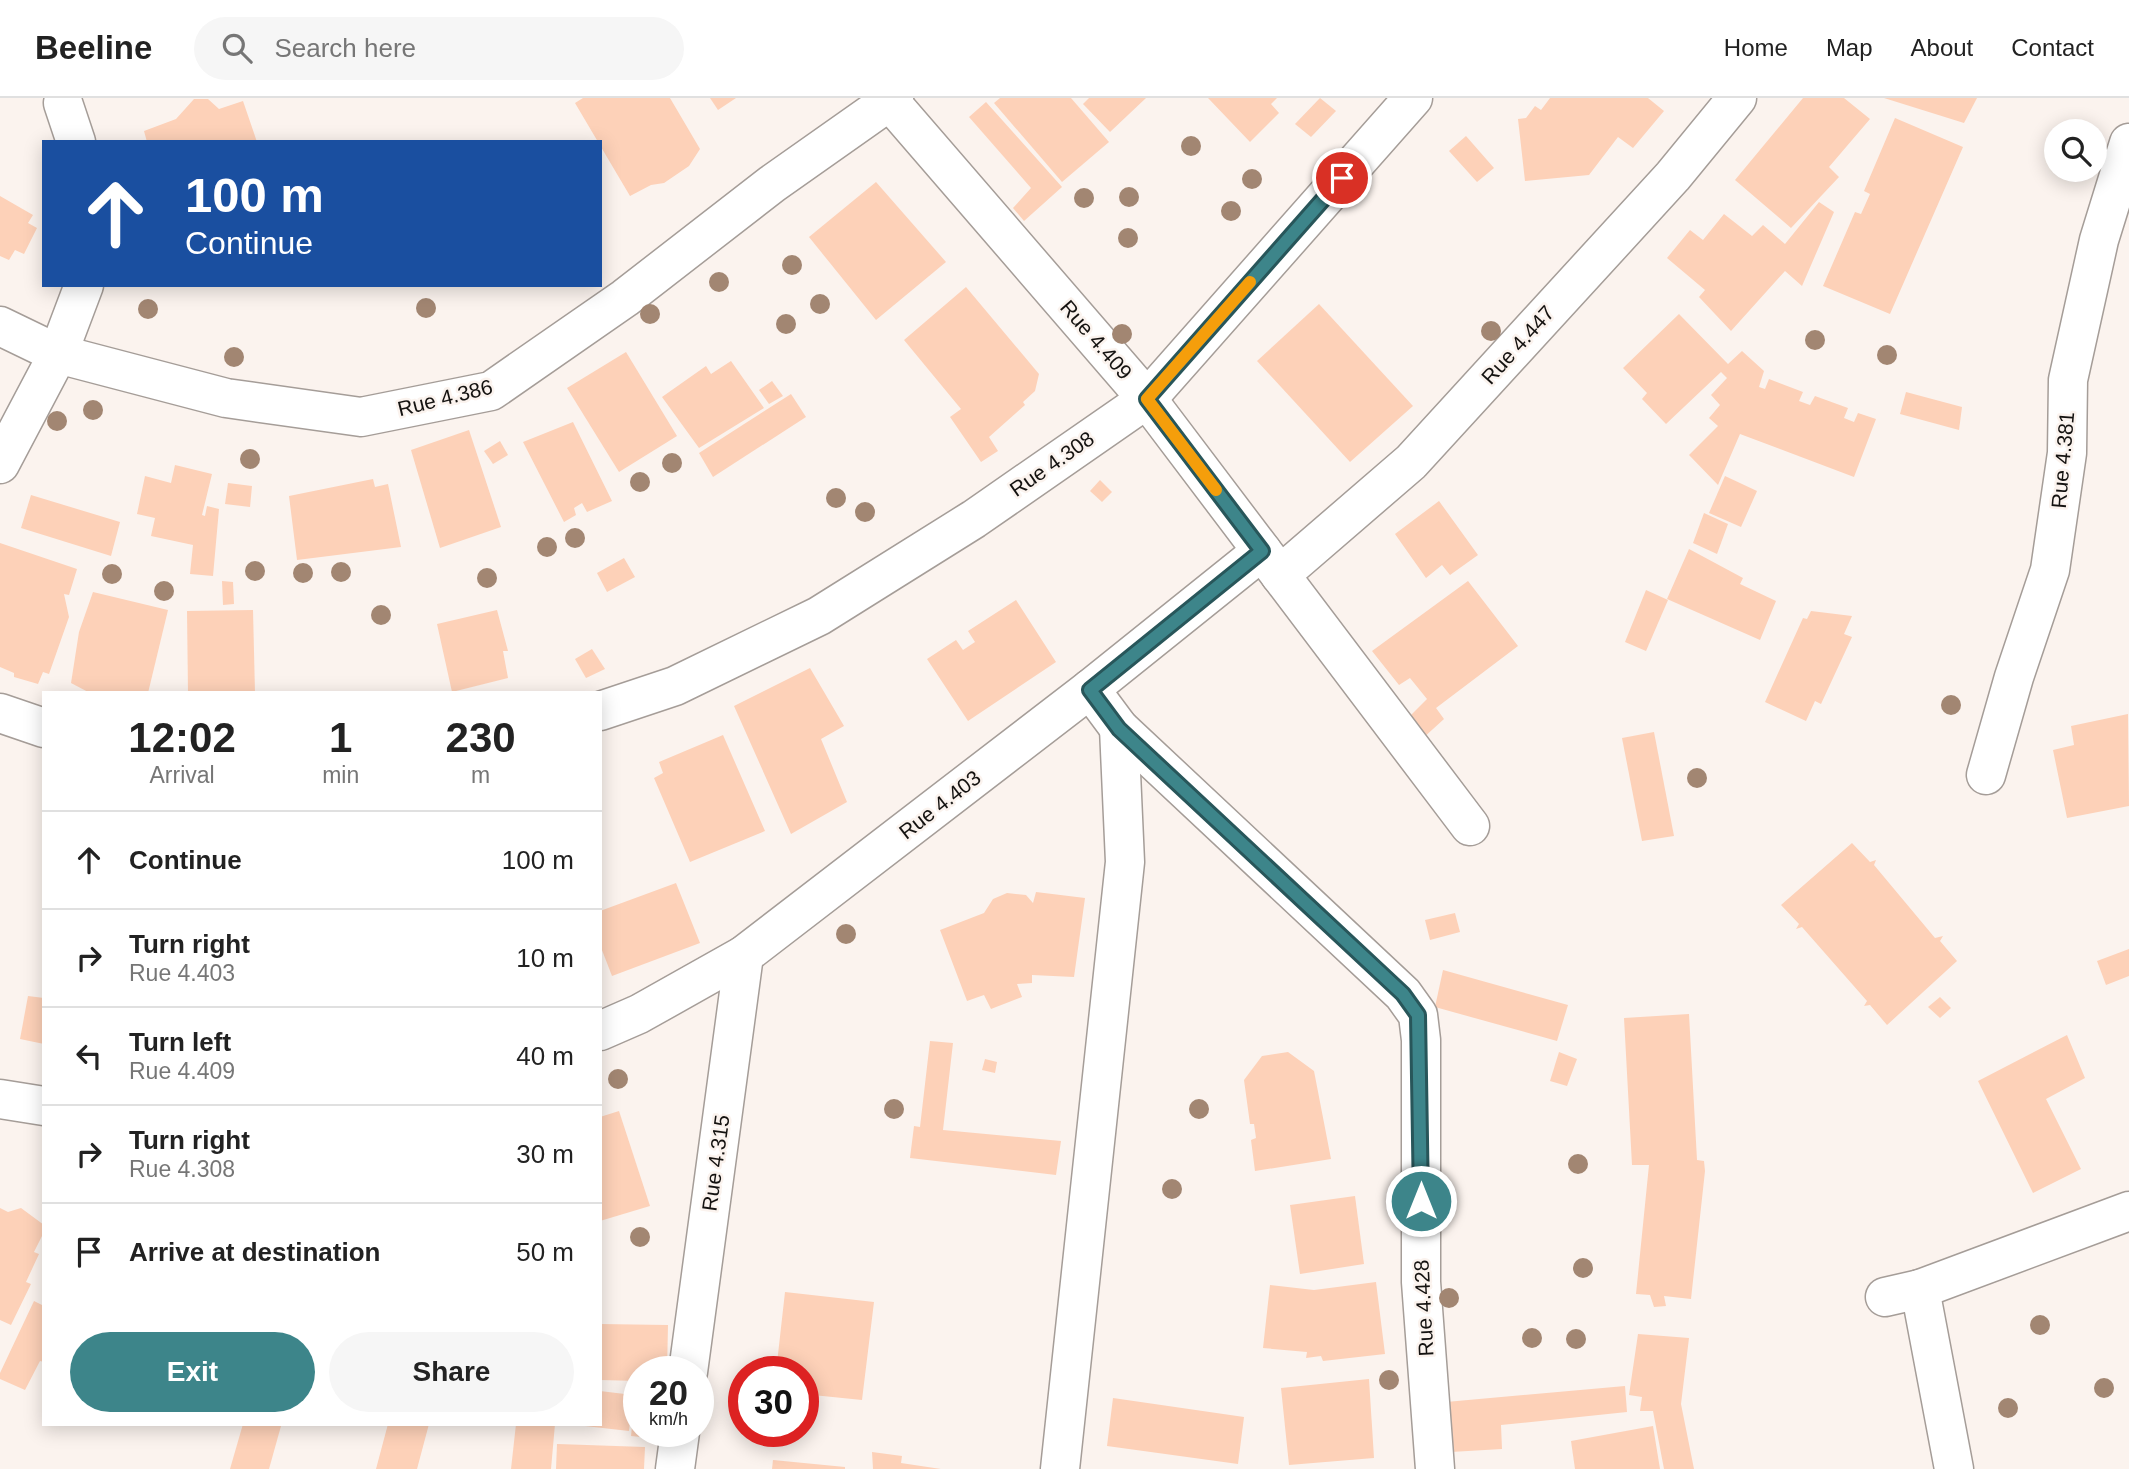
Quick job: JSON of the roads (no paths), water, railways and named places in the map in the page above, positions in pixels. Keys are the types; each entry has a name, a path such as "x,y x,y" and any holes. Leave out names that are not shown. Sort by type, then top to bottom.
{"street":[{"name":"Rue 4.308","path":"602,710 675,686 818,616 974,519 1147,399 1413,98"},
{"name":"Rue 4.447","path":"1271,563 1411,462 1673,176 1737,98"},
{"name":"Rue 4.409","path":"890,99 1147,399 1469,826"},
{"name":"Rue 4.386","path":"0,326 58,354 226,398 361,417 491,391 625,298 772,184 890,99"},
{"path":"63,103 75,140"},
{"name":"Rue 4.381","path":"1986,775 2014,677 2050,570 2067,453 2068,380 2099,240 2129,143"},
{"path":"0,464 58,354 83,287"},
{"name":"Rue 4.403","path":"602,1030 639,1014 744,955 1090,690 1271,563"},
{"name":"Rue 4.428","path":"1090,690 1119,729 1403,994 1418,1015 1421,1040 1421,1282 1435,1469"},
{"path":"0,713 42,727"},
{"path":"1060,1469 1125,862 1119,729"},
{"name":"Rue 4.315","path":"690,1356 744,955"},
{"path":"0,1099 42,1106"},
{"path":"1954,1469 1903,1293 2129,1211"},
{"path":"675,1469 678,1447"}]}
